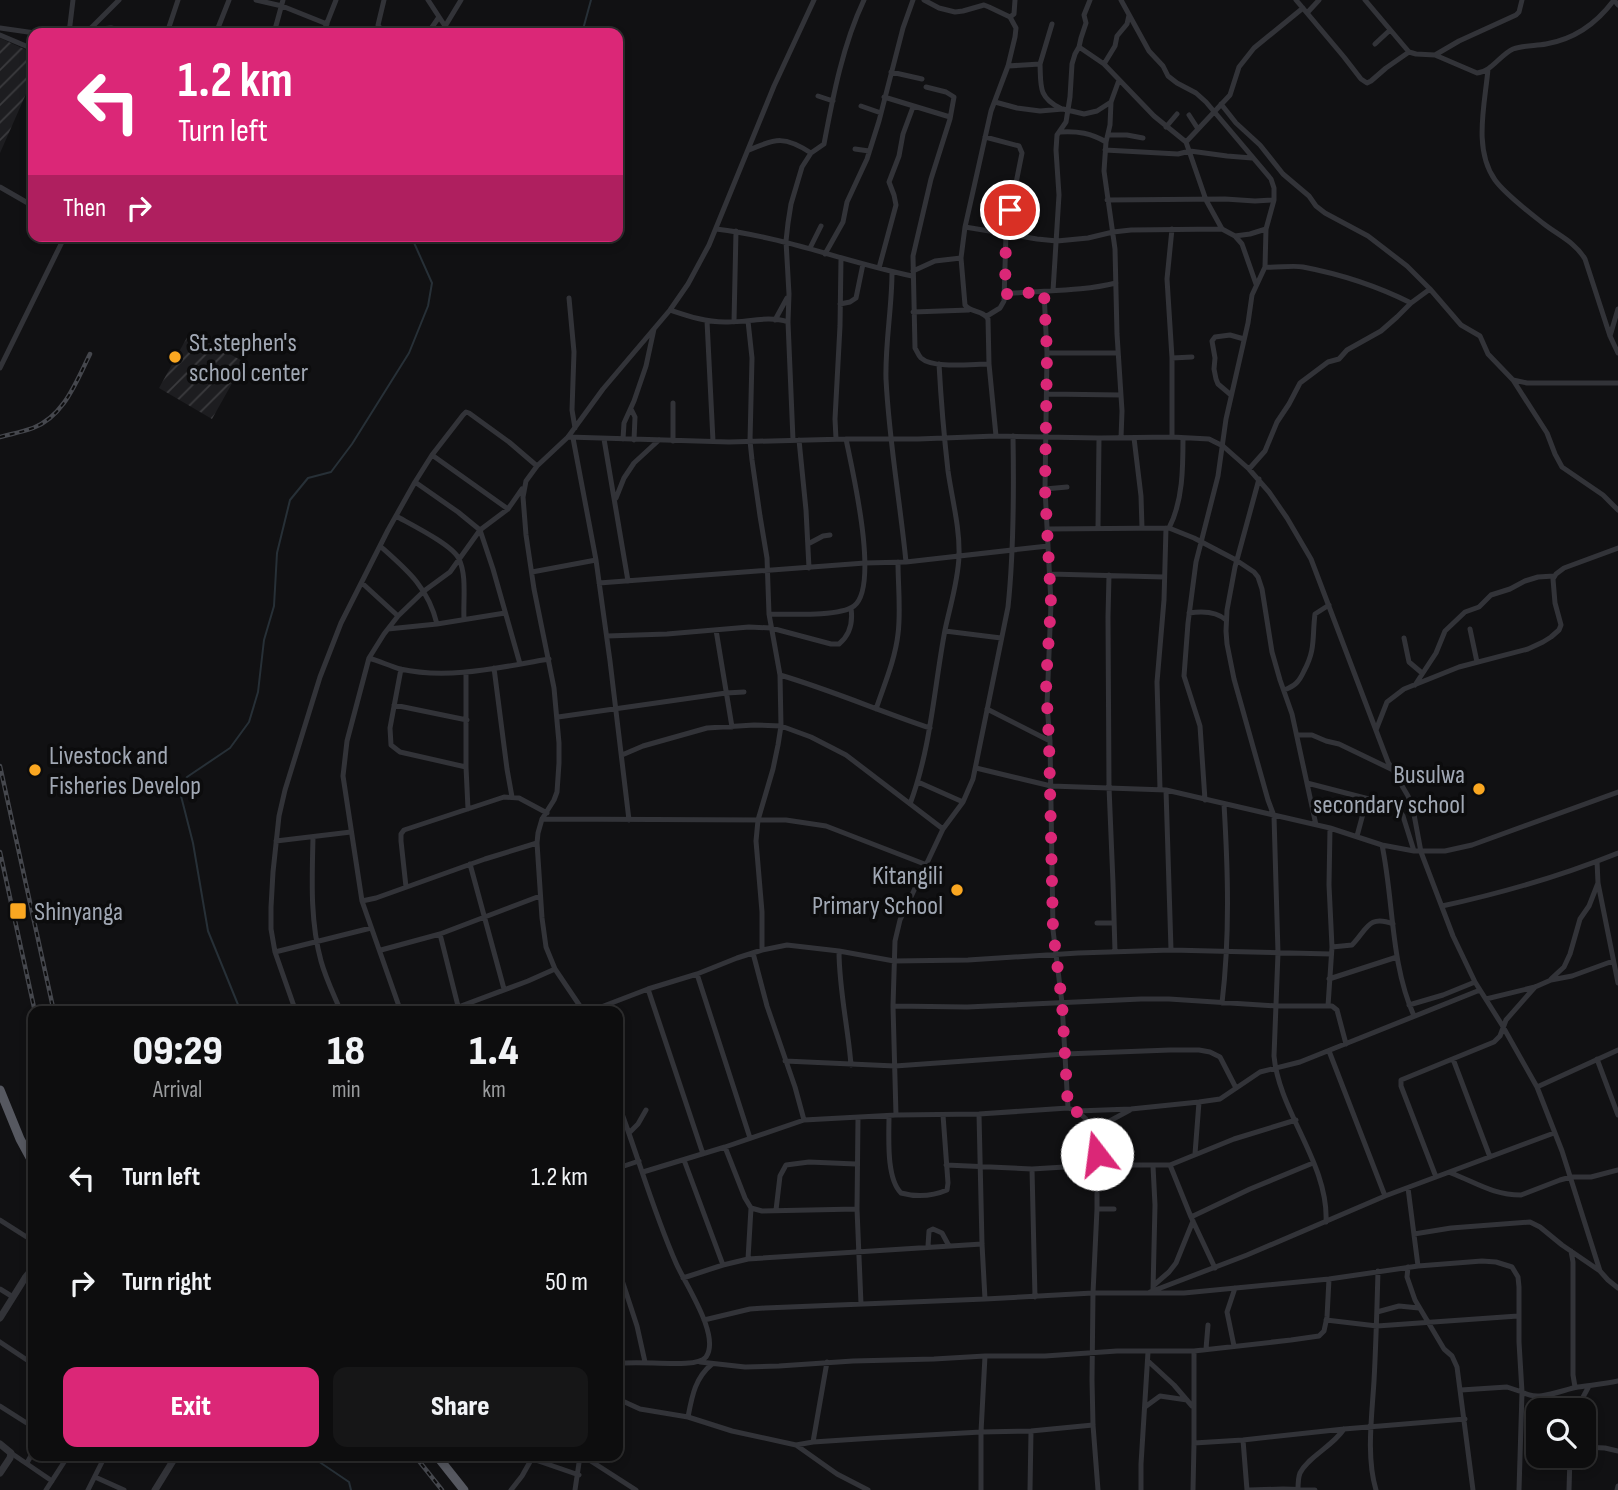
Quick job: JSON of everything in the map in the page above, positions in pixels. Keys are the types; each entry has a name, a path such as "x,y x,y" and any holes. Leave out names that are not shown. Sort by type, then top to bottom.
{"highway":[{"path":"0,1090 28,1154"},
{"path":"441,1461 464,1490"}],"street":[{"path":"70,28 74,0"},
{"path":"91,28 119,0"},
{"path":"169,28 177,0"},
{"path":"218,28 229,0"},
{"path":"256,0 283,3 327,24"},
{"path":"325,28 336,0"},
{"path":"380,28 378,25 384,0"},
{"path":"429,0 445,26 461,0"},
{"path":"399,1006 362,901 343,776 347,741 369,657 398,616 424,591 450,572 480,530 508,509 529,475 570,437 609,382 670,310 696,271 716,229 787,57 814,0"},
{"path":"809,568 796,440 786,242 790,204 802,167 811,153 824,144 853,29 864,0"},
{"path":"825,254 843,222 847,202 862,172 913,0"},
{"path":"924,0 939,9 955,12 963,12 984,3 1010,17 1016,28 1008,66 991,111 965,227 961,258 964,300 969,310"},
{"path":"1010,17 1014,14 1015,0"},
{"path":"1053,291 1059,195 1057,135 1066,122 1065,110 1070,97 1072,64 1086,23 1084,15 1090,0"},
{"path":"1121,0 1149,51 1168,76 1206,102 1271,179 1274,188 1274,200 1265,229 1265,267 1252,295 1250,316 1231,395 1218,476 1194,570 1189,612 1184,676 1200,726 1205,800"},
{"path":"1296,0 1366,83 1409,52"},
{"path":"1186,142 1230,95 1239,67 1254,48 1319,0"},
{"path":"1364,0 1409,52 1435,55 1477,74 1484,73 1512,50 1573,37 1607,10 1615,0 1618,5"},
{"path":"1435,55 1516,15 1522,0"},
{"path":"276,28 283,3"},
{"path":"1104,64 1115,46 1117,36 1127,24 1129,14"},
{"path":"431,28 439,17"},
{"path":"1052,24 1040,64 1043,94 1048,101 1065,110"},
{"path":"0,28 28,32"},
{"path":"1375,44 1390,30"},
{"path":"0,35 28,47"},
{"path":"1079,47 1104,64 1166,127 1186,142 1206,200 1222,229"},
{"path":"1008,66 1040,64"},
{"path":"1488,69 1483,149 1489,169 1500,187 1580,251 1618,353"},
{"path":"891,72 922,79"},
{"path":"1119,80 1111,102 1104,171 1115,249 1121,438"},
{"path":"926,87 954,97 916,236 913,256 914,340 923,359 939,364 989,364"},
{"path":"818,96 833,101"},
{"path":"884,97 950,117"},
{"path":"995,102 1017,108 1065,110 1084,114 1097,111 1111,102"},
{"path":"1221,104 1283,174 1311,198 1315,206 1368,236 1407,266 1461,325 1480,336 1488,354 1513,380 1547,433 1562,467 1602,495 1618,510"},
{"path":"861,106 881,113"},
{"path":"879,268 896,205 889,182 913,107"},
{"path":"1166,127 1177,114"},
{"path":"1189,115 1198,129"},
{"path":"1060,132 1086,133 1106,142"},
{"path":"1109,135 1143,138"},
{"path":"913,312 969,310 986,316 1000,309 1005,294 1006,233 1022,153 1019,146 985,137"},
{"path":"748,150 775,140 800,146 811,153"},
{"path":"855,149 869,151"},
{"path":"1105,150 1178,154 1190,151 1252,158"},
{"path":"0,187 28,203"},
{"path":"1107,200 1274,200"},
{"path":"810,248 821,226"},
{"path":"965,227 1057,241 1113,232 1222,229 1235,236 1242,244 1256,284"},
{"path":"716,229 786,242 892,272 913,273 929,262 961,258"},
{"path":"1172,229 1167,279 1172,358 1172,437"},
{"path":"1235,236 1265,229"},
{"path":"734,322 736,231"},
{"path":"0,368 62,242"},
{"path":"836,439 835,396 841,258"},
{"path":"840,304 856,298 863,264"},
{"path":"1265,267 1298,266 1332,273 1411,303"},
{"path":"892,272 886,368 906,562"},
{"path":"1005,294 1100,287 1116,283"},
{"path":"1249,469 1265,451 1276,422 1300,383 1328,362 1339,359 1347,350 1388,325 1430,289"},
{"path":"1044,292 1047,353 1045,489 1050,629 1046,683 1053,930 1062,1003 1068,1108"},
{"path":"775,320 789,294"},
{"path":"569,298 573,352 572,410 575,428"},
{"path":"1610,336 1618,309"},
{"path":"670,310 707,321 788,322"},
{"path":"986,316 996,436"},
{"path":"707,321 713,441"},
{"path":"748,321 752,358 751,441 767,558 769,614 780,676 781,726 774,769 758,820 756,841 762,950"},
{"path":"623,439 624,423 646,366 654,329"},
{"path":"1231,395 1216,379 1212,341 1215,337 1226,335 1244,339"},
{"path":"1047,353 1118,353"},
{"path":"1172,358 1192,358"},
{"path":"910,804 918,782 930,728 959,556 939,364"},
{"path":"1513,380 1527,383 1618,383"},
{"path":"1046,394 1121,396"},
{"path":"673,403 673,441"},
{"path":"631,409 635,418 634,440"},
{"path":"294,1006 275,952 271,929 276,841 285,790 320,677 341,623 415,482 432,455 467,412 537,466"},
{"path":"570,437 673,441 892,440 996,436 1209,439 1223,446 1259,479 1306,548 1392,770 1410,802 1418,851"},
{"path":"943,1115 946,1192 919,1196 901,1194 893,1182 890,1155 895,1066 895,941 900,920 943,829 970,788 976,768 1007,607 1012,549 1013,436"},
{"path":"570,437 596,560 629,820"},
{"path":"1098,528 1099,438"},
{"path":"1134,438 1142,528"},
{"path":"1171,950 1157,682 1164,610 1167,528 1178,506 1183,438"},
{"path":"604,439 628,581"},
{"path":"769,614 832,613 851,608 861,597 865,563 858,497 846,439"},
{"path":"615,501 624,478 634,463 659,440"},
{"path":"432,455 508,509"},
{"path":"1259,479 1236,560 1226,620 1227,644 1255,757 1274,816 1278,953 1275,1067 1325,1194 1326,1222"},
{"path":"415,482 480,530 520,664"},
{"path":"1045,489 1067,487"},
{"path":"523,488 532,572 558,717 558,780 554,800 542,819 537,843 544,940 549,959 582,1006"},
{"path":"396,516 449,548 459,559 463,576 464,619"},
{"path":"1047,529 1167,528 1201,542 1254,572 1260,583 1272,652 1298,735 1316,825"},
{"path":"808,544 830,535"},
{"path":"380,546 424,591 433,608 437,624"},
{"path":"599,583 906,562 1048,546"},
{"path":"1415,685 1438,650 1445,631 1465,612 1479,607 1496,593 1538,577 1554,576 1564,568 1618,548"},
{"path":"532,572 596,560"},
{"path":"876,709 898,638 898,562"},
{"path":"1049,574 1164,577"},
{"path":"1109,575 1109,787 1115,952"},
{"path":"1376,730 1387,702 1397,693 1477,662 1528,649 1543,642 1559,629 1561,625 1555,603 1554,576"},
{"path":"362,583 398,616"},
{"path":"1283,690 1299,682 1313,651 1315,614 1329,605"},
{"path":"607,636 749,627 771,628 839,644 850,629 851,608"},
{"path":"1189,612 1209,612 1226,620"},
{"path":"388,629 505,613"},
{"path":"1471,629 1477,662"},
{"path":"716,630 732,727"},
{"path":"945,631 1001,638"},
{"path":"1404,638 1409,662 1422,673"},
{"path":"369,657 401,668 435,672 466,672 549,659"},
{"path":"401,668 389,734 391,745 410,755 466,767"},
{"path":"494,668 512,797"},
{"path":"466,672 468,809"},
{"path":"780,676 829,690 930,728"},
{"path":"558,717 744,692"},
{"path":"394,705 467,720"},
{"path":"987,709 1049,741"},
{"path":"622,755 698,730 767,724 781,726 811,737 846,755 943,829"},
{"path":"1298,735 1312,735 1339,744 1392,770"},
{"path":"976,768 1051,786 1163,790 1330,828 1382,845 1418,851 1463,848 1618,792"},
{"path":"918,782 963,802"},
{"path":"1307,783 1399,809 1442,906 1452,936 1475,982 1503,1025 1537,1087 1600,1271"},
{"path":"406,887 401,832 496,799 512,797 547,813"},
{"path":"1357,836 1367,799"},
{"path":"1222,1003 1227,951 1228,860 1224,804"},
{"path":"542,819 786,820 826,826 927,865"},
{"path":"1328,1006 1332,951 1330,828"},
{"path":"276,841 351,832"},
{"path":"313,838 312,900 317,941 326,976 338,1006"},
{"path":"362,901 537,843"},
{"path":"1382,845 1397,957 1414,1016"},
{"path":"1442,906 1494,894 1618,853"},
{"path":"1597,862 1598,883 1618,984"},
{"path":"470,864 504,989"},
{"path":"1551,980 1564,967 1580,919 1589,906 1598,883"},
{"path":"381,950 440,934 540,896"},
{"path":"602,1006 762,950 796,945 894,961 1171,950 1278,953 1332,951 1352,945 1363,930 1374,922 1394,924"},
{"path":"1097,923 1114,923"},
{"path":"275,952 371,928"},
{"path":"440,934 458,1006 555,969"},
{"path":"839,951 840,981 851,1065"},
{"path":"754,953 804,1120"},
{"path":"1329,979 1397,957"},
{"path":"1486,999 1572,976 1613,961"},
{"path":"697,974 750,1138"},
{"path":"1409,1005 1475,982"},
{"path":"1436,1177 1401,1080 1494,1042 1503,1025 1535,987"},
{"path":"648,989 703,1154"},
{"path":"643,1172 804,1120 1068,1108 1077,1111 1131,1109 1220,1098 1260,1072 1292,1065 1480,990"},
{"path":"893,1006 967,1007 1141,999 1328,1006 1337,1010 1346,1044"},
{"path":"785,1061 895,1066 1065,1054 1170,1050 1210,1052 1220,1057 1236,1088"},
{"path":"1537,1087 1618,1050"},
{"path":"1329,1051 1385,1196"},
{"path":"1453,1059 1490,1157"},
{"path":"1597,1059 1617,1111"},
{"path":"1195,1154 1199,1102"},
{"path":"1093,1130 1131,1109"},
{"path":"629,1133 646,1110"},
{"path":"1077,1111 1093,1130 1097,1165 1092,1353 1093,1425 1098,1490"},
{"path":"979,1114 985,1300"},
{"path":"623,1117 683,1279 705,1320 710,1345 706,1356 699,1362"},
{"path":"858,1118 856,1164 860,1304"},
{"path":"946,1165 1032,1169 1170,1164 1246,1135 1296,1121"},
{"path":"1151,1289 1214,1268 1385,1196 1554,1133"},
{"path":"725,1147 751,1208 748,1259"},
{"path":"684,1160 723,1265"},
{"path":"623,1166 639,1161"},
{"path":"776,1210 780,1176 786,1165 822,1162 856,1164"},
{"path":"1151,1289 1176,1263 1192,1219 1250,1189 1313,1163"},
{"path":"1170,1164 1214,1268"},
{"path":"1151,1289 1155,1205 1153,1166"},
{"path":"1032,1169 1035,1297"},
{"path":"1450,1172 1494,1192 1521,1195 1570,1177 1591,1177 1618,1170"},
{"path":"1408,1188 1418,1266"},
{"path":"751,1208 857,1209"},
{"path":"1097,1209 1114,1209"},
{"path":"0,1220 28,1238"},
{"path":"1413,1234 1530,1222 1617,1285"},
{"path":"928,1246 928,1235 932,1229 942,1233 949,1246"},
{"path":"683,1279 748,1259 982,1244"},
{"path":"1571,1251 1575,1387"},
{"path":"705,1320 750,1309 985,1300 1151,1289 1184,1293 1329,1279 1418,1266 1482,1261 1508,1264 1518,1277 1522,1392 1519,1490"},
{"path":"1408,1267 1409,1285 1419,1308 1444,1349 1456,1363 1473,1490"},
{"path":"1376,1490 1372,1472 1371,1426 1378,1271"},
{"path":"0,1318 28,1274"},
{"path":"623,1362 699,1362 745,1367 779,1366 1117,1351 1194,1351 1278,1342 1319,1336 1324,1331 1329,1279"},
{"path":"623,1283 645,1362"},
{"path":"1234,1346 1227,1309 1235,1288"},
{"path":"0,1289 13,1297"},
{"path":"1377,1312 1399,1306 1419,1308"},
{"path":"1326,1320 1377,1326 1518,1315"},
{"path":"1206,1349 1208,1325"},
{"path":"0,1342 28,1361"},
{"path":"1192,1490 1194,1351"},
{"path":"1141,1490 1148,1352"},
{"path":"981,1490 985,1356"},
{"path":"1148,1361 1193,1407"},
{"path":"813,1442 827,1362"},
{"path":"688,1417 694,1388 704,1371 712,1364"},
{"path":"1461,1390 1507,1387 1531,1396 1615,1382 1618,1388"},
{"path":"1582,1398 1589,1386"},
{"path":"1145,1407 1160,1396 1187,1399"},
{"path":"623,1401 640,1409 688,1417 720,1428 796,1445 981,1432 1031,1432 1093,1425"},
{"path":"0,1406 28,1424"},
{"path":"1194,1443 1465,1419"},
{"path":"1298,1490 1301,1471 1344,1429"},
{"path":"1030,1490 1031,1432"},
{"path":"1243,1440 1248,1490 1315,1490"},
{"path":"0,1444 52,1481"},
{"path":"796,1445 837,1474 868,1490"},
{"path":"1596,1448 1618,1451"},
{"path":"0,1473 11,1453"},
{"path":"46,1490 65,1461"},
{"path":"88,1490 103,1461"},
{"path":"155,1490 173,1461"},
{"path":"511,1490 530,1461"},
{"path":"534,1461 579,1475"},
{"path":"575,1490 581,1461"},
{"path":"590,1461 636,1490"},
{"path":"1569,1490 1570,1468"},
{"path":"95,1477 124,1490"}],"shaded area":[{"path":"0,38 28,51 28,89 0,153"},
{"path":"190,332 244,362 212,419 159,388"}],"waterway":[{"path":"583,28 591,0"},
{"path":"239,1006 208,931 193,843 180,792 187,777 230,748 249,722 258,692 264,640 274,606 277,553 290,500 308,478 331,472 352,444 409,353 428,306 432,283 414,242"},
{"path":"318,1461 349,1482 351,1490"}],"railway":[{"path":"0,437 33,428 53,415 68,397 90,354"},
{"path":"0,766 53,1006"},
{"path":"0,852 34,1006"},
{"path":"419,1461 442,1490"}],"place":[{"name":"St.stephen's school center","path":"175,357"},
{"name":"Livestock and Fisheries Develop","path":"35,770"},
{"name":"Busulwa secondary school","path":"1479,789"},
{"name":"Kitangili Primary School","path":"957,890"},
{"name":"Shinyanga","path":"18,911"}],"route":[{"path":"1010,210 1006,233 1005,294 1044,292 1047,353 1045,489 1051,603 1046,683 1053,930 1062,1003 1068,1108 1077,1111 1093,1130 1097,1154"}]}
